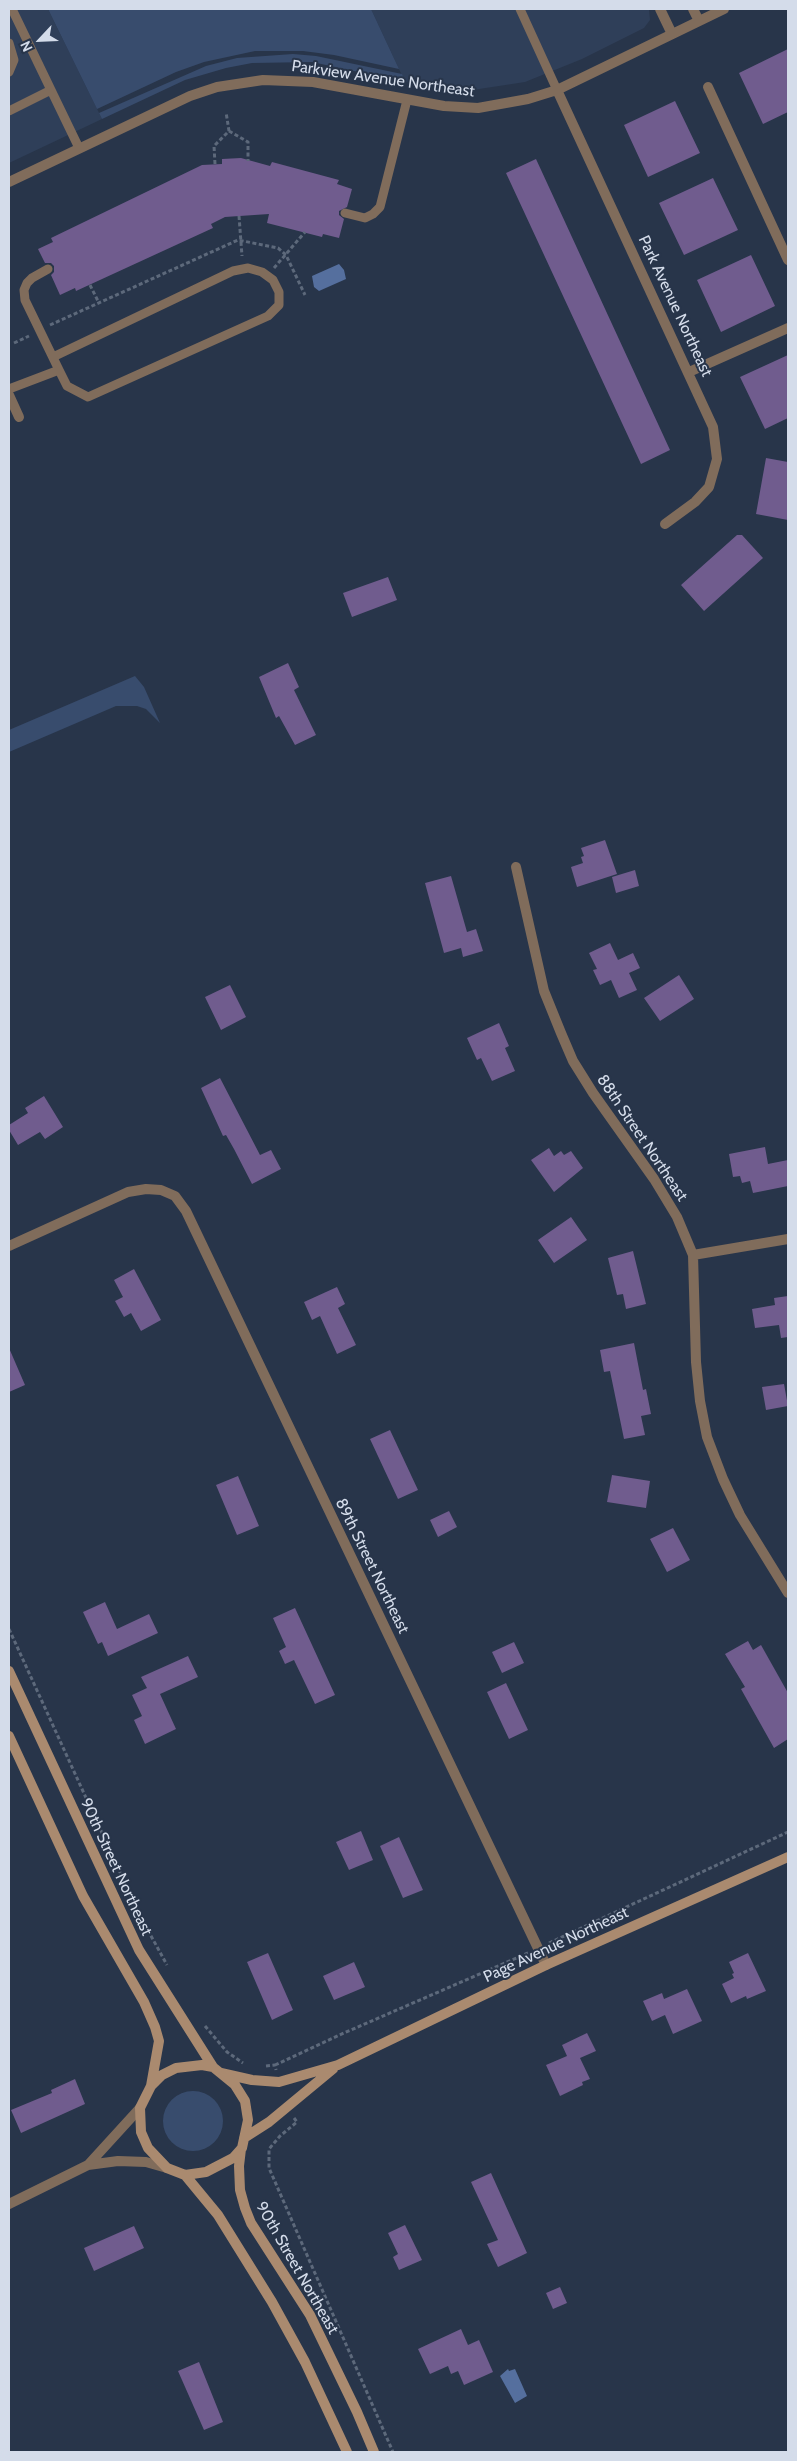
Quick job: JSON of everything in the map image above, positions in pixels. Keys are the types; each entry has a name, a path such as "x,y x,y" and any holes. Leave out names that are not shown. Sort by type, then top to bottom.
{"main road":[{"name":"90th Street Northeast","path":"9,1671 139,1950 213,2066"},
{"path":"9,1736 83,1896 144,2002 155,2027 158,2047 151,2086 140,2108 141,2132 148,2148 167,2168 185,2175 202,2173 223,2165 234,2158 243,2143 248,2120 244,2101 236,2085 213,2066 202,2065 176,2068 162,2076 151,2086"},
{"name":"Page Avenue Northeast","path":"221,2073 252,2080 279,2082 338,2065 546,1965 788,1856"},
{"name":"Page Avenue Northeast","path":"243,2143 338,2065"},
{"name":"90th Street Northeast","path":"243,2143 239,2166 240,2190 251,2223 310,2315 357,2412 374,2452"},
{"path":"185,2175 218,2215 262,2286 305,2362 347,2452"}],"street":[{"path":"660,9 672,34"},
{"path":"693,9 699,21"},
{"name":"Parkview Avenue Northeast","path":"9,182 190,96 217,87 263,80 313,82 444,106 478,108 528,99 557,90 724,9"},
{"path":"708,87 788,260"},
{"name":"Park Avenue Northeast","path":"557,90 713,427 717,459 708,487 695,502 665,524"},
{"path":"689,372 788,328"},
{"path":"9,395 19,417"},
{"name":"88th Street Northeast","path":"516,867 544,991 573,1061 593,1093 654,1179 676,1218 693,1255 697,1372 707,1437 723,1479 740,1515 788,1594"},
{"name":"89th Street Northeast","path":"9,1246 128,1192 146,1189 161,1190 175,1196 186,1211 546,1965"},
{"path":"693,1255 788,1239"},
{"path":"88,2165 140,2108"},
{"path":"9,2204 88,2165 118,2161 146,2162 167,2168"}],"lane":[{"path":"12,9 79,148"},
{"path":"520,9 557,90"},
{"path":"9,43 14,60 9,72"},
{"path":"9,111 51,90"},
{"path":"345,214 365,218 373,214 380,207 407,100"},
{"path":"48,269 32,278 24,290 25,300 67,386 88,397 268,316 279,305 278,292 273,280 268,276 262,272 243,269 233,271 53,357"},
{"path":"9,389 58,370"}],"path":[{"path":"226,112 229,132"},
{"path":"229,132 248,142 248,161"},
{"path":"216,164 214,146 229,132"},
{"path":"239,216 243,269"},
{"path":"268,276 305,232"},
{"path":"50,326 229,243 241,240 278,248 286,255 305,295"},
{"path":"90,285 99,303"},
{"path":"14,343 32,334"},
{"path":"9,1629 140,1914 168,1968"},
{"path":"552,1942 788,1832"},
{"path":"265,2066 275,2065 344,2032 517,1958"},
{"path":"203,2023 227,2052 249,2065"},
{"path":"275,2065 277,2076"},
{"path":"292,2115 297,2122 280,2136 269,2149 269,2168 373,2402 393,2452"}],"shaded area":[{"path":"9,9 48,9 102,119 9,163"},
{"path":"48,9 371,9 399,69 334,55 303,51 255,51 204,62 176,72 97,109"},
{"path":"371,9 649,9 650,20 644,28 582,59 525,82 466,91 405,82"},
{"path":"293,54 316,56 402,74 405,82 312,62 252,63 226,68 185,80 102,119 99,113 206,66 237,58"},
{"path":"339,264 344,270 346,279 319,291 314,287 312,276"},
{"path":"135,676 144,687 160,723 146,709 137,706 116,706 9,752 9,730"},
{"path":"193,2091 210,2096 218,2104 223,2121 218,2138 210,2146 193,2151 176,2146 168,2138 163,2121 168,2104 176,2096"},
{"path":"508,2369 509,2371 515,2369 527,2396 515,2403 500,2376"}],"building":[{"path":"788,49 788,112 763,124 739,73"},
{"path":"675,101 700,153 648,177 624,125"},
{"path":"241,158 270,166 272,162 339,180 337,184 352,189 347,207 339,211 339,215 344,219 339,238 323,234 322,237 267,223 269,214 225,217 211,224 213,228 76,291 75,288 60,295 51,275 54,272 54,266 51,263 45,263 38,249 53,242 51,238 202,165 222,164 222,159"},
{"path":"536,159 670,450 641,464 506,173"},
{"path":"713,178 738,230 684,255 659,203"},
{"path":"751,255 775,306 721,332 697,280"},
{"path":"788,355 788,418 765,429 740,377"},
{"path":"766,458 788,462 788,520 756,514"},
{"path":"737,535 742,535 763,558 704,611 681,585"},
{"path":"388,577 397,600 352,617 343,593"},
{"path":"288,663 299,687 294,690 316,735 295,745 279,716 276,718 259,677"},
{"path":"605,840 617,874 577,887 571,867 583,863 581,857 584,856 581,848"},
{"path":"635,870 639,886 616,893 612,877"},
{"path":"451,876 467,932 476,929 483,951 463,957 461,948 444,953 425,883"},
{"path":"610,943 618,960 633,953 640,968 629,973 637,990 619,998 611,980 600,985 593,970 597,969 589,953"},
{"path":"679,975 694,999 660,1021 644,998"},
{"path":"230,985 246,1017 221,1030 205,997"},
{"path":"499,1023 509,1046 505,1048 515,1071 492,1081 481,1058 477,1060 467,1038"},
{"path":"220,1078 260,1155 271,1150 281,1169 252,1184 226,1135 223,1136 201,1088"},
{"path":"44,1096 63,1127 45,1139 40,1132 18,1145 9,1130 9,1125 28,1113 25,1108"},
{"path":"765,1147 768,1164 788,1160 788,1186 753,1193 750,1181 742,1183 740,1176 733,1177 729,1154"},
{"path":"549,1148 554,1156 561,1151 564,1155 571,1151 583,1168 554,1192 531,1160"},
{"path":"571,1217 587,1240 554,1263 538,1240"},
{"path":"633,1251 646,1304 626,1309 623,1294 617,1295 608,1258"},
{"path":"134,1269 161,1320 141,1331 131,1313 124,1317 115,1301 123,1297 114,1280"},
{"path":"337,1287 345,1304 338,1308 356,1345 337,1354 320,1316 312,1320 304,1302"},
{"path":"788,1296 788,1337 781,1338 779,1325 755,1328 752,1309 775,1305 774,1298"},
{"path":"634,1343 643,1390 646,1389 651,1414 641,1416 645,1435 624,1439 610,1371 604,1372 600,1350"},
{"path":"9,1348 25,1385 9,1392"},
{"path":"784,1384 788,1406 766,1410 762,1387"},
{"path":"390,1430 418,1490 398,1499 370,1439"},
{"path":"612,1475 650,1481 646,1508 607,1502"},
{"path":"238,1476 259,1526 237,1535 216,1485"},
{"path":"449,1511 457,1527 438,1537 430,1520"},
{"path":"673,1528 690,1560 667,1572 650,1539"},
{"path":"105,1602 117,1629 149,1614 158,1633 108,1656 102,1642 98,1644 83,1612"},
{"path":"295,1608 335,1695 315,1704 294,1660 285,1664 279,1651 286,1647 273,1618"},
{"path":"748,1641 753,1650 761,1645 788,1693 788,1739 774,1748 741,1689 745,1687 725,1654"},
{"path":"514,1642 524,1663 502,1673 492,1652"},
{"path":"188,1656 198,1677 160,1694 176,1729 145,1744 134,1720 142,1716 132,1695 147,1688 141,1677"},
{"path":"506,1683 528,1730 509,1739 487,1692"},
{"path":"361,1831 373,1860 349,1870 336,1842"},
{"path":"399,1837 423,1890 403,1898 380,1846"},
{"path":"268,1953 293,2010 272,2020 247,1962"},
{"path":"748,1953 766,1991 747,1999 746,1996 731,2003 722,1984 734,1978 729,1962"},
{"path":"354,1962 365,1987 334,2000 323,1976"},
{"path":"687,1989 702,2021 673,2034 665,2015 652,2021 643,2001 662,1993 664,1999"},
{"path":"587,2033 596,2051 580,2058 590,2079 582,2082 583,2085 560,2096 546,2065 567,2056 562,2045"},
{"path":"75,2079 85,2104 21,2133 11,2110 52,2093 51,2090"},
{"path":"491,2173 527,2253 498,2267 487,2244 498,2240 471,2182"},
{"path":"405,2225 422,2260 399,2270 393,2257 398,2254 388,2233"},
{"path":"134,2226 144,2248 94,2271 84,2248"},
{"path":"560,2287 567,2303 553,2309 546,2293"},
{"path":"461,2329 468,2345 479,2340 493,2372 464,2385 458,2371 451,2374 448,2366 430,2374 418,2349"},
{"path":"199,2362 223,2422 204,2430 178,2371"}]}
